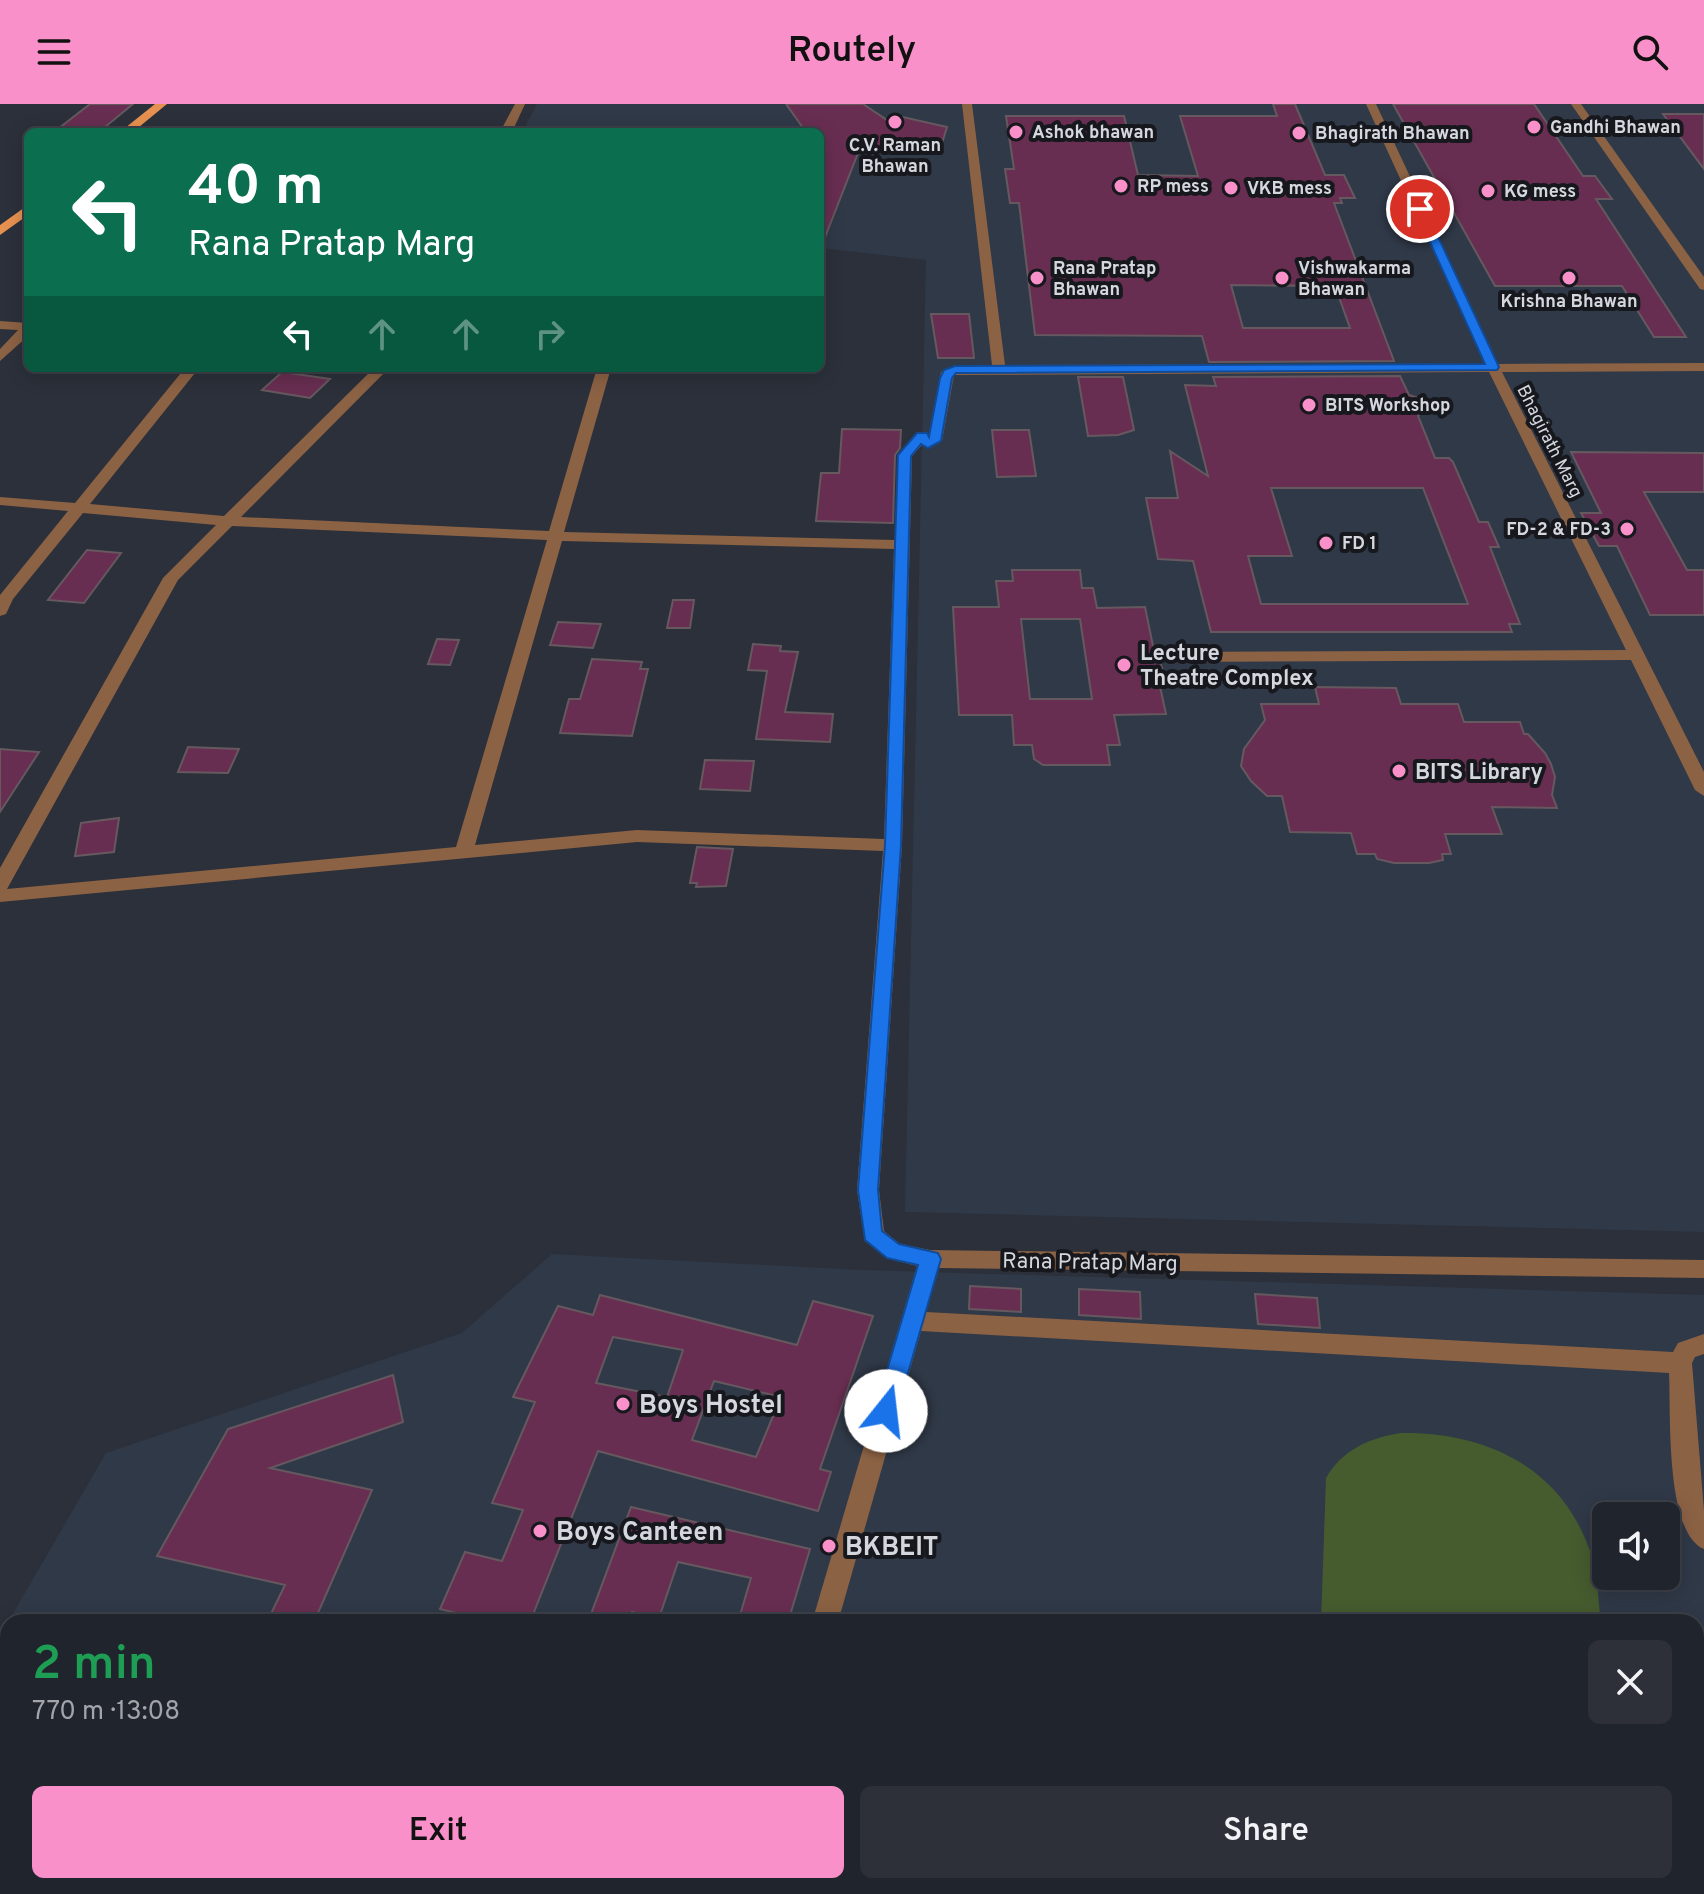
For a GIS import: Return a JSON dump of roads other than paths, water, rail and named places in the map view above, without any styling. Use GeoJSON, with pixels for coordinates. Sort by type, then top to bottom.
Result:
{"type":"FeatureCollection","features":[{"type":"Feature","properties":{"kind":"main road"},"geometry":{"type":"LineString","coordinates":[[131,128],[159,106]]}},
{"type":"Feature","properties":{"kind":"main road"},"geometry":{"type":"LineString","coordinates":[[0,231],[24,212]]}},
{"type":"Feature","properties":{"kind":"street"},"geometry":{"type":"LineString","coordinates":[[508,128],[520,104]]}},
{"type":"Feature","properties":{"kind":"street"},"geometry":{"type":"LineString","coordinates":[[967,104],[999,369],[1704,367]]}},
{"type":"Feature","properties":{"kind":"street","name":"Bhagirath Marg"},"geometry":{"type":"LineString","coordinates":[[1371,104],[1493,367],[1704,790]]}},
{"type":"Feature","properties":{"kind":"street"},"geometry":{"type":"LineString","coordinates":[[1576,104],[1704,286]]}},
{"type":"Feature","properties":{"kind":"street"},"geometry":{"type":"LineString","coordinates":[[0,325],[24,327]]}},
{"type":"Feature","properties":{"kind":"street"},"geometry":{"type":"LineString","coordinates":[[0,357],[24,331]]}},
{"type":"Feature","properties":{"kind":"street","name":"Rana Pratap Marg"},"geometry":{"type":"LineString","coordinates":[[999,369],[948,372],[936,439],[928,444],[922,436],[905,455],[893,845],[868,1190],[873,1235],[894,1252],[930,1259],[1704,1269]]}},
{"type":"Feature","properties":{"kind":"street"},"geometry":{"type":"LineString","coordinates":[[0,611],[6,598],[77,507],[189,372]]}},
{"type":"Feature","properties":{"kind":"street"},"geometry":{"type":"LineString","coordinates":[[0,885],[171,578],[378,372]]}},
{"type":"Feature","properties":{"kind":"street"},"geometry":{"type":"LineString","coordinates":[[464,852],[603,372]]}},
{"type":"Feature","properties":{"kind":"street"},"geometry":{"type":"LineString","coordinates":[[0,501],[227,521],[554,536],[902,545]]}},
{"type":"Feature","properties":{"kind":"street"},"geometry":{"type":"LineString","coordinates":[[1159,657],[1637,655]]}},
{"type":"Feature","properties":{"kind":"street"},"geometry":{"type":"LineString","coordinates":[[0,896],[637,836],[893,845]]}},
{"type":"Feature","properties":{"kind":"street"},"geometry":{"type":"LineString","coordinates":[[827,1614],[930,1259]]}},
{"type":"Feature","properties":{"kind":"street"},"geometry":{"type":"LineString","coordinates":[[912,1321],[1680,1363]]}},
{"type":"Feature","properties":{"kind":"street"},"geometry":{"type":"LineString","coordinates":[[1704,1344],[1686,1350],[1680,1363],[1689,1502],[1694,1522],[1704,1537]]}},
{"type":"Feature","properties":{"kind":"place","name":"C.V. Raman Bhawan"},"geometry":{"type":"Point","coordinates":[895,122]}},
{"type":"Feature","properties":{"kind":"place","name":"Gandhi Bhawan"},"geometry":{"type":"Point","coordinates":[1534,127]}},
{"type":"Feature","properties":{"kind":"place","name":"Ashok bhawan"},"geometry":{"type":"Point","coordinates":[1016,132]}},
{"type":"Feature","properties":{"kind":"place","name":"Bhagirath Bhawan"},"geometry":{"type":"Point","coordinates":[1299,133]}},
{"type":"Feature","properties":{"kind":"place","name":"RP mess"},"geometry":{"type":"Point","coordinates":[1121,186]}},
{"type":"Feature","properties":{"kind":"place","name":"VKB mess"},"geometry":{"type":"Point","coordinates":[1231,188]}},
{"type":"Feature","properties":{"kind":"place","name":"KG mess"},"geometry":{"type":"Point","coordinates":[1488,191]}},
{"type":"Feature","properties":{"kind":"place","name":"Rana Pratap Bhawan"},"geometry":{"type":"Point","coordinates":[1037,278]}},
{"type":"Feature","properties":{"kind":"place","name":"Vishwakarma Bhawan"},"geometry":{"type":"Point","coordinates":[1282,278]}},
{"type":"Feature","properties":{"kind":"place","name":"Krishna Bhawan"},"geometry":{"type":"Point","coordinates":[1569,278]}},
{"type":"Feature","properties":{"kind":"place","name":"BITS Workshop"},"geometry":{"type":"Point","coordinates":[1309,405]}},
{"type":"Feature","properties":{"kind":"place","name":"FD-2 & FD-3"},"geometry":{"type":"Point","coordinates":[1627,529]}},
{"type":"Feature","properties":{"kind":"place","name":"FD 1"},"geometry":{"type":"Point","coordinates":[1326,543]}},
{"type":"Feature","properties":{"kind":"place","name":"Lecture Theatre Complex"},"geometry":{"type":"Point","coordinates":[1124,665]}},
{"type":"Feature","properties":{"kind":"place","name":"BITS Library"},"geometry":{"type":"Point","coordinates":[1399,771]}},
{"type":"Feature","properties":{"kind":"place","name":"Boys Hostel"},"geometry":{"type":"Point","coordinates":[623,1404]}},
{"type":"Feature","properties":{"kind":"place","name":"Boys Canteen"},"geometry":{"type":"Point","coordinates":[540,1531]}},
{"type":"Feature","properties":{"kind":"place","name":"BKBEIT"},"geometry":{"type":"Point","coordinates":[829,1546]}}]}
